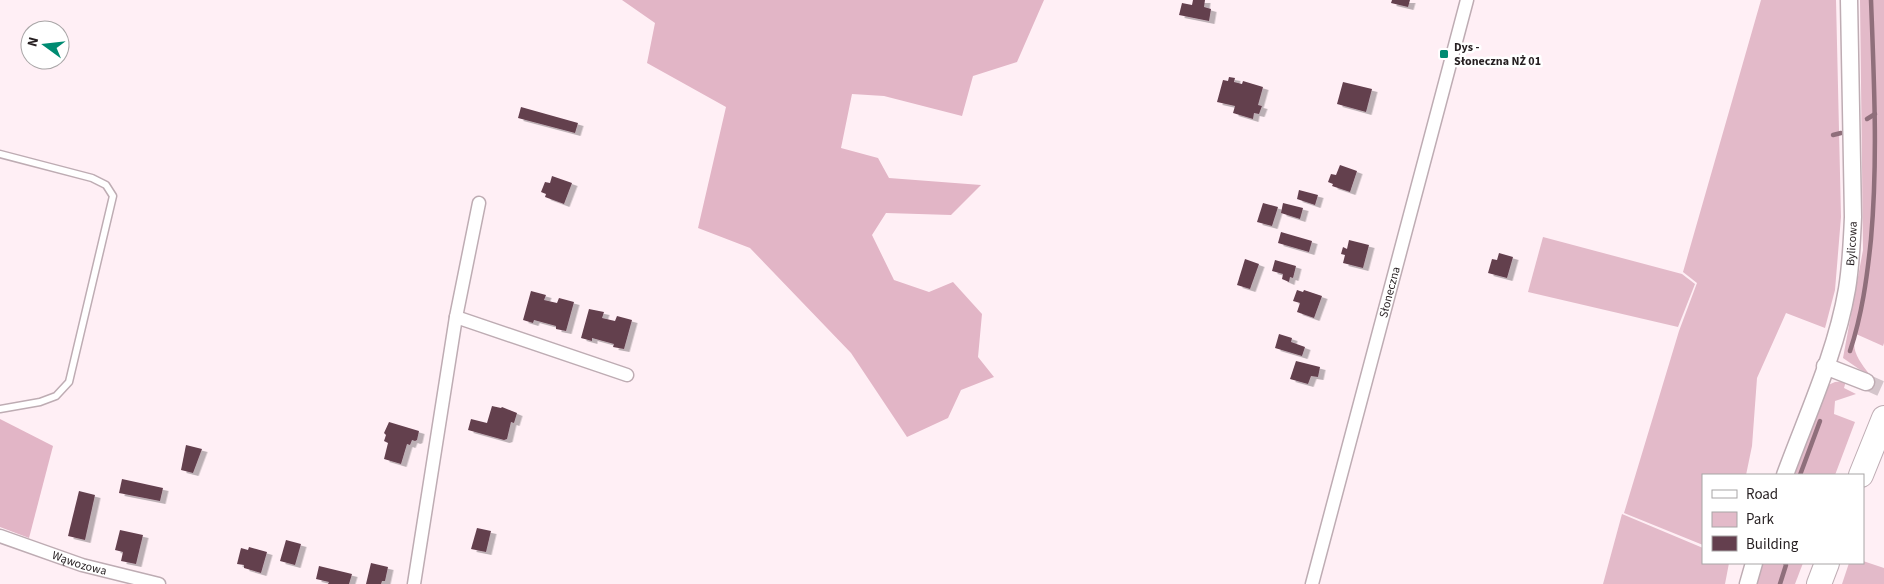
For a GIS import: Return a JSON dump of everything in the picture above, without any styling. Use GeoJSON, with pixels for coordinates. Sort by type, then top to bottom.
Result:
{"type":"FeatureCollection","features":[{"type":"Feature","properties":{"kind":"highway"},"geometry":{"type":"LineString","coordinates":[[1861,474],[1881,425],[1884,407]]}},
{"type":"Feature","properties":{"kind":"highway"},"geometry":{"type":"LineString","coordinates":[[1819,584],[1827,564]]}},
{"type":"Feature","properties":{"kind":"street","name":"Słoneczna"},"geometry":{"type":"LineString","coordinates":[[1312,584],[1468,0]]}},
{"type":"Feature","properties":{"kind":"street","name":"Bylicowa"},"geometry":{"type":"LineString","coordinates":[[1785,474],[1836,335],[1844,302],[1852,247],[1850,0]]}},
{"type":"Feature","properties":{"kind":"street"},"geometry":{"type":"LineString","coordinates":[[414,584],[456,317],[479,203]]}},
{"type":"Feature","properties":{"kind":"street"},"geometry":{"type":"LineString","coordinates":[[456,317],[627,375]]}},
{"type":"Feature","properties":{"kind":"street"},"geometry":{"type":"LineString","coordinates":[[1826,366],[1866,382]]}},
{"type":"Feature","properties":{"kind":"street","name":"Wąwozowa"},"geometry":{"type":"LineString","coordinates":[[0,536],[82,565],[140,582],[159,584]]}},
{"type":"Feature","properties":{"kind":"street"},"geometry":{"type":"LineString","coordinates":[[1748,584],[1754,564]]}},
{"type":"Feature","properties":{"kind":"lane"},"geometry":{"type":"LineString","coordinates":[[0,154],[92,178],[106,184],[113,196],[69,382],[56,396],[40,402],[0,409]]}},
{"type":"Feature","properties":{"kind":"green space"},"geometry":{"type":"Polygon","coordinates":[[[1761,0],[1836,0],[1841,217],[1835,290],[1825,328],[1786,313],[1757,378],[1752,446],[1746,474],[1702,474],[1702,545],[1624,513],[1679,331],[1697,283],[1683,272],[1761,0]]]}},
{"type":"Feature","properties":{"kind":"green space"},"geometry":{"type":"Polygon","coordinates":[[[1860,0],[1884,0],[1884,343],[1883,346],[1856,334],[1854,340],[1857,356],[1869,374],[1843,358],[1863,250],[1860,0]]]}},
{"type":"Feature","properties":{"kind":"green space"},"geometry":{"type":"Polygon","coordinates":[[[1543,237],[1682,274],[1695,284],[1678,327],[1528,292],[1543,237]]]}},
{"type":"Feature","properties":{"kind":"green space"},"geometry":{"type":"Polygon","coordinates":[[[1846,381],[1844,388],[1856,394],[1835,401],[1834,414],[1855,422],[1835,474],[1794,474],[1826,386],[1835,382],[1846,381]]]}},
{"type":"Feature","properties":{"kind":"green space"},"geometry":{"type":"Polygon","coordinates":[[[1622,514],[1702,548],[1702,564],[1729,564],[1725,584],[1603,584],[1622,514]]]}},
{"type":"Feature","properties":{"kind":"green space"},"geometry":{"type":"Polygon","coordinates":[[[1864,561],[1884,568],[1884,584],[1842,584],[1849,564],[1864,564],[1864,561]]]}},
{"type":"Feature","properties":{"kind":"green space"},"geometry":{"type":"Polygon","coordinates":[[[1763,564],[1803,564],[1795,584],[1757,584],[1763,564]]]}},
{"type":"Feature","properties":{"kind":"shaded area"},"geometry":{"type":"Polygon","coordinates":[[[622,0],[1044,0],[1017,62],[973,76],[962,116],[884,96],[852,94],[841,148],[878,158],[889,178],[981,185],[951,215],[886,213],[872,235],[894,280],[929,292],[953,282],[982,314],[978,357],[994,377],[961,390],[948,418],[907,437],[851,353],[750,248],[698,228],[726,107],[647,63],[655,23],[622,0]]]}},
{"type":"Feature","properties":{"kind":"shaded area"},"geometry":{"type":"Polygon","coordinates":[[[0,419],[53,446],[29,538],[0,527],[0,419]]]}},
{"type":"Feature","properties":{"kind":"building"},"geometry":{"type":"Polygon","coordinates":[[[1193,0],[1205,0],[1204,7],[1211,9],[1209,21],[1179,15],[1182,3],[1192,5],[1193,0]]]}},
{"type":"Feature","properties":{"kind":"building"},"geometry":{"type":"Polygon","coordinates":[[[1392,0],[1410,0],[1408,7],[1391,3],[1392,0]]]}},
{"type":"Feature","properties":{"kind":"building"},"geometry":{"type":"Polygon","coordinates":[[[1229,77],[1235,78],[1234,82],[1242,84],[1243,81],[1263,87],[1258,105],[1262,106],[1259,114],[1254,113],[1253,119],[1233,113],[1235,106],[1217,102],[1223,80],[1228,81],[1229,77]]]}},
{"type":"Feature","properties":{"kind":"building"},"geometry":{"type":"Polygon","coordinates":[[[1343,82],[1372,89],[1366,112],[1337,104],[1343,82]]]}},
{"type":"Feature","properties":{"kind":"building"},"geometry":{"type":"Polygon","coordinates":[[[521,107],[578,123],[575,133],[518,118],[521,107]]]}},
{"type":"Feature","properties":{"kind":"building"},"geometry":{"type":"Polygon","coordinates":[[[1340,165],[1357,171],[1350,192],[1332,186],[1333,184],[1328,182],[1331,174],[1336,175],[1340,165]]]}},
{"type":"Feature","properties":{"kind":"building"},"geometry":{"type":"Polygon","coordinates":[[[552,176],[572,183],[564,204],[545,197],[546,194],[541,192],[545,182],[550,183],[552,176]]]}},
{"type":"Feature","properties":{"kind":"building"},"geometry":{"type":"Polygon","coordinates":[[[1299,190],[1318,195],[1315,205],[1297,199],[1299,190]]]}},
{"type":"Feature","properties":{"kind":"building"},"geometry":{"type":"Polygon","coordinates":[[[1263,203],[1278,207],[1272,226],[1257,222],[1263,203]]]}},
{"type":"Feature","properties":{"kind":"building"},"geometry":{"type":"Polygon","coordinates":[[[1283,203],[1303,208],[1300,219],[1281,213],[1283,203]]]}},
{"type":"Feature","properties":{"kind":"building"},"geometry":{"type":"Polygon","coordinates":[[[1281,232],[1312,241],[1309,252],[1278,243],[1281,232]]]}},
{"type":"Feature","properties":{"kind":"building"},"geometry":{"type":"Polygon","coordinates":[[[1349,240],[1369,245],[1363,268],[1343,263],[1345,255],[1341,254],[1343,247],[1347,249],[1349,240]]]}},
{"type":"Feature","properties":{"kind":"building"},"geometry":{"type":"Polygon","coordinates":[[[1499,253],[1513,257],[1507,278],[1488,273],[1492,259],[1497,260],[1499,253]]]}},
{"type":"Feature","properties":{"kind":"building"},"geometry":{"type":"Polygon","coordinates":[[[1245,259],[1259,264],[1250,289],[1237,285],[1245,259]]]}},
{"type":"Feature","properties":{"kind":"building"},"geometry":{"type":"Polygon","coordinates":[[[1275,260],[1296,266],[1293,278],[1290,277],[1289,282],[1282,279],[1283,274],[1272,271],[1275,260]]]}},
{"type":"Feature","properties":{"kind":"building"},"geometry":{"type":"Polygon","coordinates":[[[1297,290],[1303,292],[1304,290],[1322,296],[1314,318],[1297,312],[1300,303],[1293,301],[1297,290]]]}},
{"type":"Feature","properties":{"kind":"building"},"geometry":{"type":"Polygon","coordinates":[[[531,291],[546,295],[544,300],[557,303],[559,298],[574,302],[566,331],[534,320],[533,323],[523,320],[531,291]]]}},
{"type":"Feature","properties":{"kind":"building"},"geometry":{"type":"Polygon","coordinates":[[[589,309],[604,312],[602,318],[615,321],[617,316],[632,320],[624,349],[613,347],[614,344],[592,338],[592,341],[581,338],[589,309]]]}},
{"type":"Feature","properties":{"kind":"building"},"geometry":{"type":"Polygon","coordinates":[[[1279,334],[1292,338],[1291,342],[1305,347],[1302,356],[1275,348],[1279,334]]]}},
{"type":"Feature","properties":{"kind":"building"},"geometry":{"type":"Polygon","coordinates":[[[1296,361],[1320,367],[1318,377],[1311,376],[1308,384],[1290,379],[1296,361]]]}},
{"type":"Feature","properties":{"kind":"building"},"geometry":{"type":"Polygon","coordinates":[[[492,406],[502,407],[517,413],[514,423],[511,422],[507,439],[504,440],[468,430],[471,419],[487,423],[492,406]]]}},
{"type":"Feature","properties":{"kind":"building"},"geometry":{"type":"Polygon","coordinates":[[[389,422],[419,431],[417,440],[412,440],[410,445],[407,444],[401,464],[384,459],[388,443],[384,441],[386,435],[384,433],[389,422]]]}},
{"type":"Feature","properties":{"kind":"building"},"geometry":{"type":"Polygon","coordinates":[[[186,445],[202,449],[193,473],[181,470],[186,445]]]}},
{"type":"Feature","properties":{"kind":"building"},"geometry":{"type":"Polygon","coordinates":[[[122,479],[163,488],[160,501],[119,493],[122,479]]]}},
{"type":"Feature","properties":{"kind":"building"},"geometry":{"type":"Polygon","coordinates":[[[79,491],[95,495],[85,540],[68,536],[79,491]]]}},
{"type":"Feature","properties":{"kind":"building"},"geometry":{"type":"Polygon","coordinates":[[[477,528],[491,531],[486,552],[471,549],[477,528]]]}},
{"type":"Feature","properties":{"kind":"building"},"geometry":{"type":"Polygon","coordinates":[[[120,530],[143,535],[136,564],[121,561],[123,552],[115,550],[120,530]]]}},
{"type":"Feature","properties":{"kind":"building"},"geometry":{"type":"Polygon","coordinates":[[[286,540],[301,544],[295,565],[280,561],[286,540]]]}},
{"type":"Feature","properties":{"kind":"building"},"geometry":{"type":"Polygon","coordinates":[[[249,547],[267,552],[261,573],[244,568],[244,565],[237,564],[241,548],[248,550],[249,547]]]}},
{"type":"Feature","properties":{"kind":"building"},"geometry":{"type":"Polygon","coordinates":[[[371,563],[388,567],[385,581],[382,581],[381,584],[366,584],[371,563]]]}},
{"type":"Feature","properties":{"kind":"building"},"geometry":{"type":"Polygon","coordinates":[[[319,566],[352,574],[349,584],[328,584],[329,582],[316,579],[319,566]]]}},
{"type":"Feature","properties":{"kind":"waterway"},"geometry":{"type":"LineString","coordinates":[[1850,351],[1858,324],[1863,296],[1873,209],[1875,120],[1871,0]]}},
{"type":"Feature","properties":{"kind":"waterway"},"geometry":{"type":"LineString","coordinates":[[1867,119],[1875,114]]}},
{"type":"Feature","properties":{"kind":"waterway"},"geometry":{"type":"LineString","coordinates":[[1833,135],[1841,133]]}},
{"type":"Feature","properties":{"kind":"waterway"},"geometry":{"type":"LineString","coordinates":[[1800,474],[1820,421]]}},
{"type":"Feature","properties":{"kind":"waterway"},"geometry":{"type":"LineString","coordinates":[[1780,584],[1786,564]]}},
{"type":"Feature","properties":{"kind":"tunnel"},"geometry":{"type":"LineString","coordinates":[[1866,382],[1884,390]]}},
{"type":"Feature","properties":{"kind":"place","name":"Dys - Słoneczna NŻ 01"},"geometry":{"type":"Point","coordinates":[1444,54]}}]}
